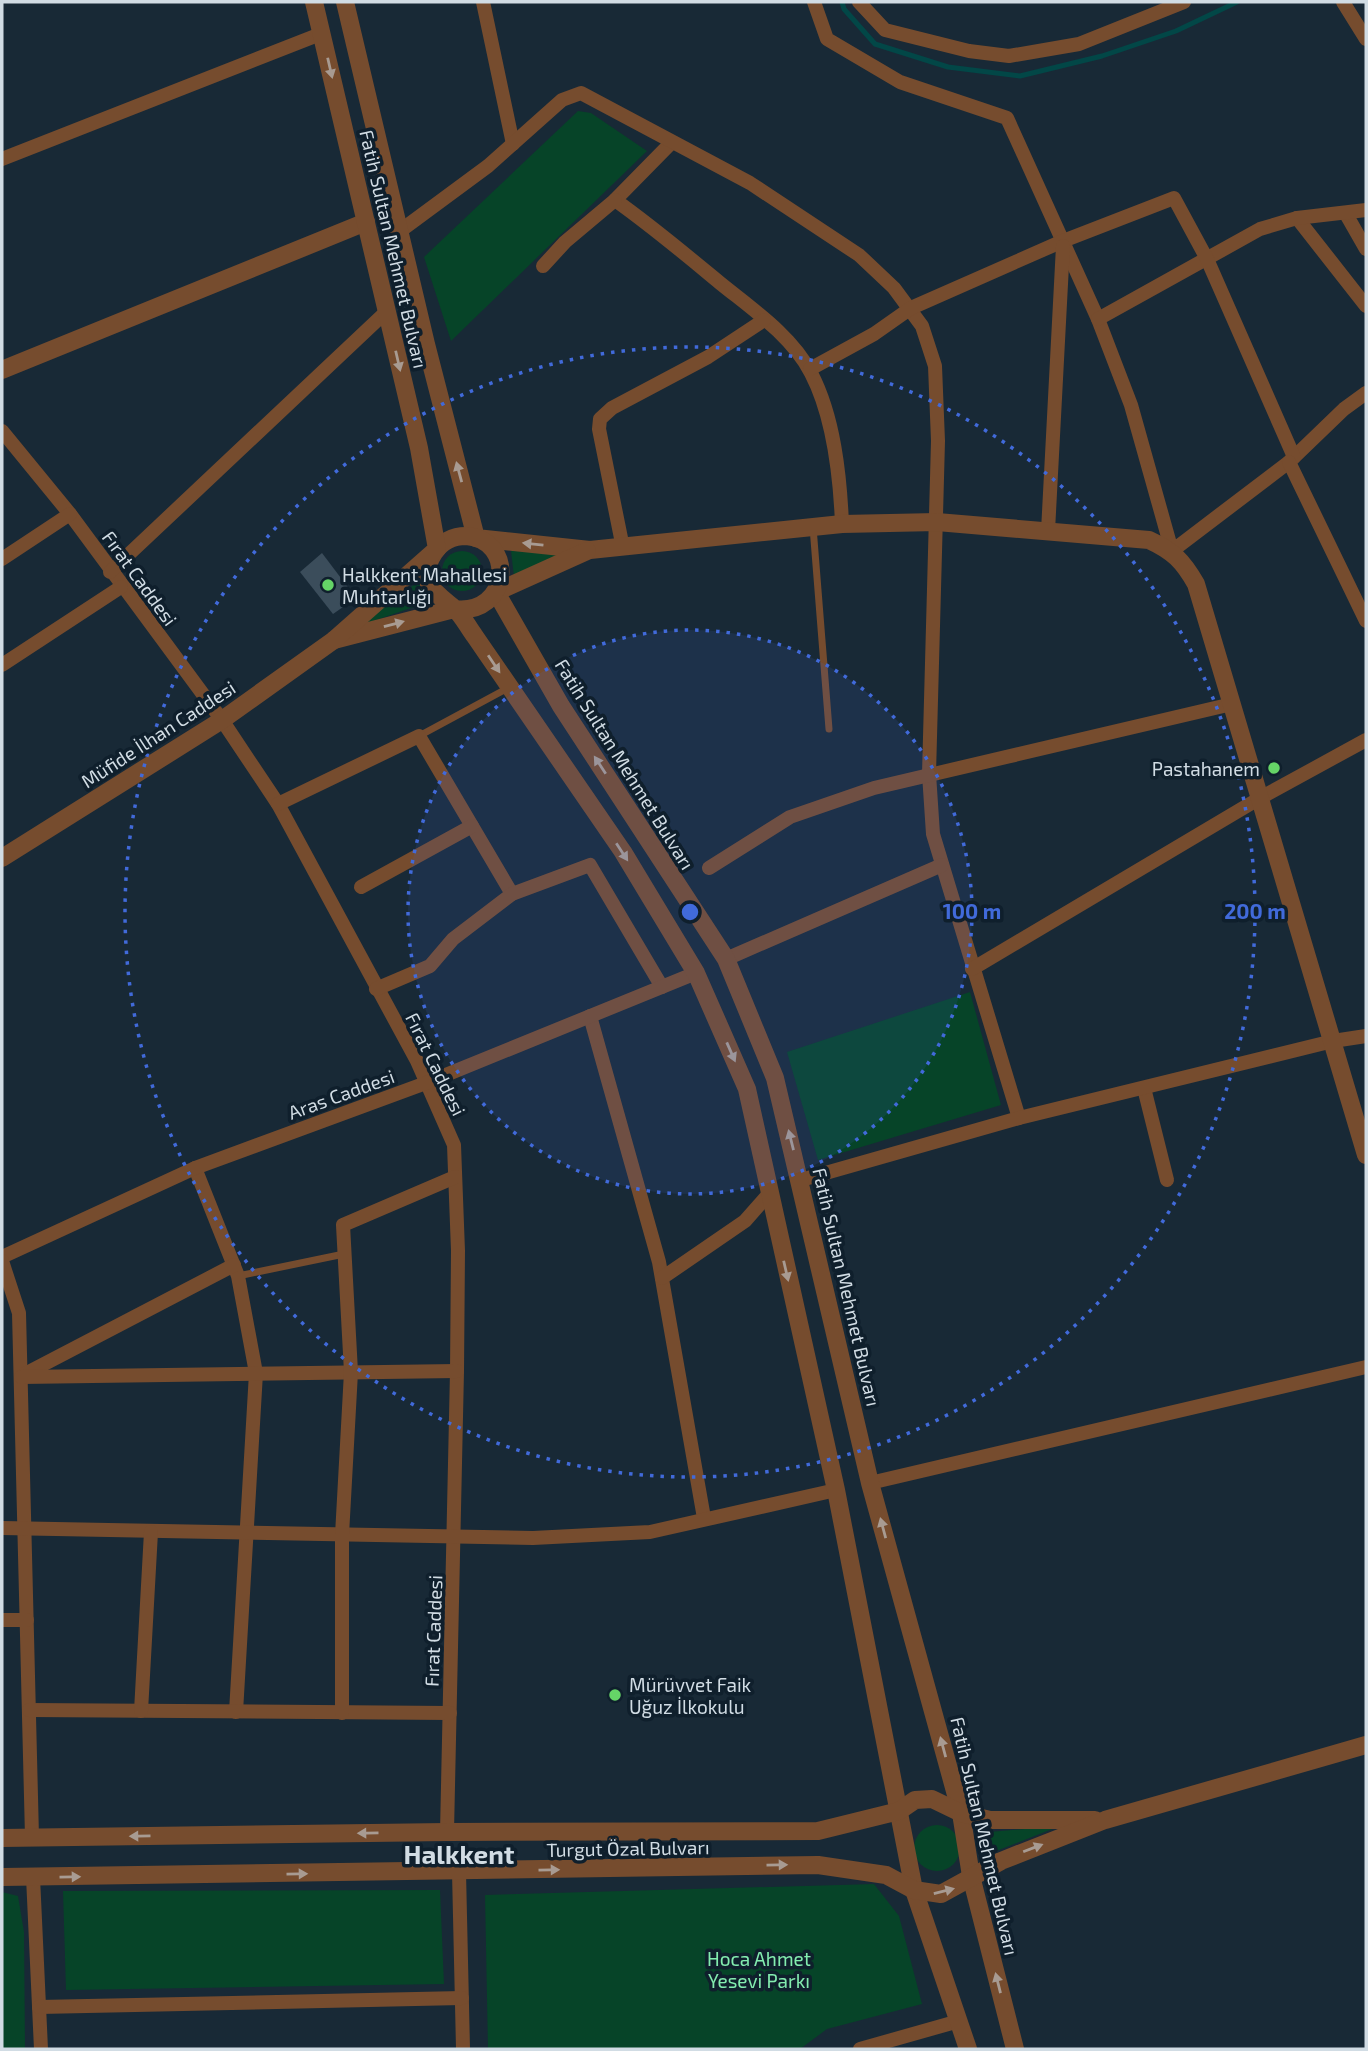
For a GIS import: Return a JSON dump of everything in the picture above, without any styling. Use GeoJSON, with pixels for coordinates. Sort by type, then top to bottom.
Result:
{"type":"FeatureCollection","features":[{"type":"Feature","properties":{"kind":"street","name":"Fatih Sultan Mehmet Bulvarı"},"geometry":{"type":"LineString","coordinates":[[314,2],[419,449],[437,549]]}},
{"type":"Feature","properties":{"kind":"street","name":"Fatih Sultan Mehmet Bulvarı"},"geometry":{"type":"LineString","coordinates":[[345,2],[476,538]]}},
{"type":"Feature","properties":{"kind":"street"},"geometry":{"type":"LineString","coordinates":[[814,2],[827,39],[900,82],[1007,118],[1098,319],[1131,405],[1172,551]]}},
{"type":"Feature","properties":{"kind":"street"},"geometry":{"type":"LineString","coordinates":[[859,2],[885,30],[969,51],[1009,56],[1079,44],[1184,2]]}},
{"type":"Feature","properties":{"kind":"street"},"geometry":{"type":"LineString","coordinates":[[1343,2],[1366,39]]}},
{"type":"Feature","properties":{"kind":"street"},"geometry":{"type":"LineString","coordinates":[[479,3],[513,144]]}},
{"type":"Feature","properties":{"kind":"street"},"geometry":{"type":"LineString","coordinates":[[2,159],[323,33]]}},
{"type":"Feature","properties":{"kind":"street"},"geometry":{"type":"LineString","coordinates":[[400,231],[513,144],[562,100],[581,93],[606,103],[671,143],[750,183],[859,255],[911,308],[922,326],[935,366],[937,522],[929,774],[933,834],[1019,1118]]}},
{"type":"Feature","properties":{"kind":"street"},"geometry":{"type":"LineString","coordinates":[[543,266],[565,242],[615,200],[671,143]]}},
{"type":"Feature","properties":{"kind":"street"},"geometry":{"type":"LineString","coordinates":[[810,369],[874,334],[911,308],[1063,242],[1174,198],[1207,259],[1292,460],[1366,621]]}},
{"type":"Feature","properties":{"kind":"street"},"geometry":{"type":"LineString","coordinates":[[615,200],[677,244],[787,340],[810,369],[827,419],[840,487],[842,524]]}},
{"type":"Feature","properties":{"kind":"street"},"geometry":{"type":"LineString","coordinates":[[1098,319],[1260,229],[1297,218],[1366,210]]}},
{"type":"Feature","properties":{"kind":"street"},"geometry":{"type":"LineString","coordinates":[[1346,214],[1366,248]]}},
{"type":"Feature","properties":{"kind":"street"},"geometry":{"type":"LineString","coordinates":[[1297,218],[1366,306]]}},
{"type":"Feature","properties":{"kind":"street"},"geometry":{"type":"LineString","coordinates":[[2,370],[366,222]]}},
{"type":"Feature","properties":{"kind":"street"},"geometry":{"type":"LineString","coordinates":[[1048,531],[1063,242]]}},
{"type":"Feature","properties":{"kind":"street"},"geometry":{"type":"LineString","coordinates":[[110,572],[387,311]]}},
{"type":"Feature","properties":{"kind":"street"},"geometry":{"type":"LineString","coordinates":[[623,548],[598,429],[600,419],[612,408],[708,357],[764,320]]}},
{"type":"Feature","properties":{"kind":"street"},"geometry":{"type":"LineString","coordinates":[[1172,551],[1292,460],[1366,393]]}},
{"type":"Feature","properties":{"kind":"street","name":"Fırat Caddesi"},"geometry":{"type":"LineString","coordinates":[[2,431],[70,514],[121,587],[222,720],[278,804],[426,1083],[454,1145],[457,1371],[447,1832]]}},
{"type":"Feature","properties":{"kind":"street"},"geometry":{"type":"LineString","coordinates":[[2,559],[70,514]]}},
{"type":"Feature","properties":{"kind":"street"},"geometry":{"type":"LineString","coordinates":[[968,2049],[914,1890],[836,1490],[768,1195],[747,1089],[696,973],[623,852],[510,687],[454,609],[435,595],[429,584],[430,559],[437,549],[455,537],[590,550],[842,524],[937,522],[1149,540],[1172,551],[1184,562],[1196,584],[1366,1154]]}},
{"type":"Feature","properties":{"kind":"street"},"geometry":{"type":"LineString","coordinates":[[476,538],[486,543],[499,560],[501,571],[496,592]]}},
{"type":"Feature","properties":{"kind":"street","name":"Müfide İlhan Caddesi"},"geometry":{"type":"LineString","coordinates":[[2,858],[222,720],[334,640],[437,549]]}},
{"type":"Feature","properties":{"kind":"street"},"geometry":{"type":"LineString","coordinates":[[334,640],[454,609],[482,605],[496,592],[590,550]]}},
{"type":"Feature","properties":{"kind":"street"},"geometry":{"type":"LineString","coordinates":[[2,665],[121,587]]}},
{"type":"Feature","properties":{"kind":"street","name":"Fatih Sultan Mehmet Bulvarı"},"geometry":{"type":"LineString","coordinates":[[496,592],[561,706],[726,959],[775,1078],[870,1483],[961,1813],[971,1876],[1015,2049]]}},
{"type":"Feature","properties":{"kind":"street"},"geometry":{"type":"LineString","coordinates":[[709,868],[790,817],[874,788],[1232,704]]}},
{"type":"Feature","properties":{"kind":"street"},"geometry":{"type":"LineString","coordinates":[[278,804],[419,736],[512,894]]}},
{"type":"Feature","properties":{"kind":"street"},"geometry":{"type":"LineString","coordinates":[[972,969],[1260,798],[1366,740]]}},
{"type":"Feature","properties":{"kind":"street"},"geometry":{"type":"LineString","coordinates":[[361,887],[472,826]]}},
{"type":"Feature","properties":{"kind":"street"},"geometry":{"type":"LineString","coordinates":[[376,989],[430,966],[453,939],[512,894],[590,865],[662,987]]}},
{"type":"Feature","properties":{"kind":"street"},"geometry":{"type":"LineString","coordinates":[[726,959],[942,865]]}},
{"type":"Feature","properties":{"kind":"street","name":"Aras Caddesi"},"geometry":{"type":"LineString","coordinates":[[2,1259],[195,1168],[426,1083],[696,973]]}},
{"type":"Feature","properties":{"kind":"street"},"geometry":{"type":"LineString","coordinates":[[590,1016],[662,1278],[704,1518]]}},
{"type":"Feature","properties":{"kind":"street"},"geometry":{"type":"LineString","coordinates":[[801,1180],[1019,1118],[1333,1041],[1366,1036]]}},
{"type":"Feature","properties":{"kind":"street"},"geometry":{"type":"LineString","coordinates":[[1144,1087],[1167,1180]]}},
{"type":"Feature","properties":{"kind":"street"},"geometry":{"type":"LineString","coordinates":[[195,1168],[236,1270],[256,1373],[244,1534],[236,1712]]}},
{"type":"Feature","properties":{"kind":"street"},"geometry":{"type":"LineString","coordinates":[[342,1713],[342,1535],[351,1372],[343,1226],[455,1177]]}},
{"type":"Feature","properties":{"kind":"street"},"geometry":{"type":"LineString","coordinates":[[662,1278],[746,1221],[768,1195]]}},
{"type":"Feature","properties":{"kind":"street"},"geometry":{"type":"LineString","coordinates":[[2,1259],[6,1287],[19,1313],[32,1837]]}},
{"type":"Feature","properties":{"kind":"street"},"geometry":{"type":"LineString","coordinates":[[20,1377],[236,1270]]}},
{"type":"Feature","properties":{"kind":"street"},"geometry":{"type":"LineString","coordinates":[[870,1483],[1366,1367]]}},
{"type":"Feature","properties":{"kind":"street"},"geometry":{"type":"LineString","coordinates":[[20,1377],[457,1371]]}},
{"type":"Feature","properties":{"kind":"street"},"geometry":{"type":"LineString","coordinates":[[2,1528],[533,1538],[650,1532],[836,1490]]}},
{"type":"Feature","properties":{"kind":"street"},"geometry":{"type":"LineString","coordinates":[[141,1711],[151,1532]]}},
{"type":"Feature","properties":{"kind":"street"},"geometry":{"type":"LineString","coordinates":[[2,1620],[27,1620]]}},
{"type":"Feature","properties":{"kind":"street"},"geometry":{"type":"LineString","coordinates":[[29,1710],[450,1713]]}},
{"type":"Feature","properties":{"kind":"street"},"geometry":{"type":"LineString","coordinates":[[914,1890],[941,1894],[1000,1861],[1105,1820],[1366,1745]]}},
{"type":"Feature","properties":{"kind":"street","name":"Turgut Özal Bulvarı"},"geometry":{"type":"LineString","coordinates":[[2,1838],[447,1832],[818,1831],[899,1811],[915,1800],[932,1799],[961,1813],[990,1820],[1105,1820]]}},
{"type":"Feature","properties":{"kind":"street","name":"Turgut Özal Bulvarı"},"geometry":{"type":"LineString","coordinates":[[2,1877],[818,1865],[886,1875],[914,1890]]}},
{"type":"Feature","properties":{"kind":"street"},"geometry":{"type":"LineString","coordinates":[[459,1872],[463,2049]]}},
{"type":"Feature","properties":{"kind":"street"},"geometry":{"type":"LineString","coordinates":[[33,1877],[41,2049]]}},
{"type":"Feature","properties":{"kind":"street"},"geometry":{"type":"LineString","coordinates":[[39,2007],[462,1998]]}},
{"type":"Feature","properties":{"kind":"street"},"geometry":{"type":"LineString","coordinates":[[860,2049],[960,2021]]}},
{"type":"Feature","properties":{"kind":"lane"},"geometry":{"type":"LineString","coordinates":[[813,527],[828,729]]}},
{"type":"Feature","properties":{"kind":"lane"},"geometry":{"type":"LineString","coordinates":[[419,736],[510,687]]}},
{"type":"Feature","properties":{"kind":"lane"},"geometry":{"type":"LineString","coordinates":[[236,1270],[344,1254]]}},
{"type":"Feature","properties":{"kind":"green space"},"geometry":{"type":"Polygon","coordinates":[[[578,111],[591,113],[647,151],[451,341],[424,257],[578,111]]]}},
{"type":"Feature","properties":{"kind":"green space"},"geometry":{"type":"Polygon","coordinates":[[[462,551],[476,557],[482,571],[476,585],[462,591],[448,585],[442,571],[448,557],[462,551]]]}},
{"type":"Feature","properties":{"kind":"green space"},"geometry":{"type":"Polygon","coordinates":[[[511,551],[571,552],[514,577],[511,551]]]}},
{"type":"Feature","properties":{"kind":"green space"},"geometry":{"type":"Polygon","coordinates":[[[419,581],[431,601],[359,626],[419,581]]]}},
{"type":"Feature","properties":{"kind":"green space"},"geometry":{"type":"Polygon","coordinates":[[[970,992],[1001,1105],[818,1160],[787,1052],[970,992]]]}},
{"type":"Feature","properties":{"kind":"green space"},"geometry":{"type":"Polygon","coordinates":[[[937,1825],[953,1832],[960,1848],[953,1864],[937,1871],[921,1864],[914,1848],[921,1832],[937,1825]]]}},
{"type":"Feature","properties":{"kind":"green space"},"geometry":{"type":"Polygon","coordinates":[[[1060,1826],[991,1853],[989,1832],[1060,1826]]]}},
{"type":"Feature","properties":{"kind":"green space","name":"Hoca Ahmet Yesevi Parkı"},"geometry":{"type":"Polygon","coordinates":[[[874,1884],[899,1916],[922,2004],[827,2029],[800,2049],[488,2049],[485,1895],[874,1884]]]}},
{"type":"Feature","properties":{"kind":"green space"},"geometry":{"type":"Polygon","coordinates":[[[440,1890],[444,1984],[66,1990],[63,1891],[440,1890]]]}},
{"type":"Feature","properties":{"kind":"green space"},"geometry":{"type":"Polygon","coordinates":[[[2,1892],[18,1896],[24,1932],[25,2049],[2,2049],[2,1892]]]}},
{"type":"Feature","properties":{"kind":"building","name":"Halkkent Mahallesi Muhtarlığı"},"geometry":{"type":"Polygon","coordinates":[[[322,553],[356,598],[333,614],[300,572],[322,553]]]}},
{"type":"Feature","properties":{"kind":"waterway"},"geometry":{"type":"LineString","coordinates":[[842,2],[844,9],[875,44],[948,67],[1020,76],[1102,56],[1176,31],[1237,2]]}},
{"type":"Feature","properties":{"kind":"place","name":"Halkkent Mahallesi Muhtarlığı"},"geometry":{"type":"Point","coordinates":[328,585]}},
{"type":"Feature","properties":{"kind":"place","name":"Pastahanem"},"geometry":{"type":"Point","coordinates":[1274,768]}},
{"type":"Feature","properties":{"kind":"place","name":"Mürüvvet Faik Uğuz İlkokulu"},"geometry":{"type":"Point","coordinates":[615,1695]}},
{"type":"Feature","properties":{"kind":"district","name":"Halkkent"},"geometry":{"type":"Point","coordinates":[459,1853]}}]}
